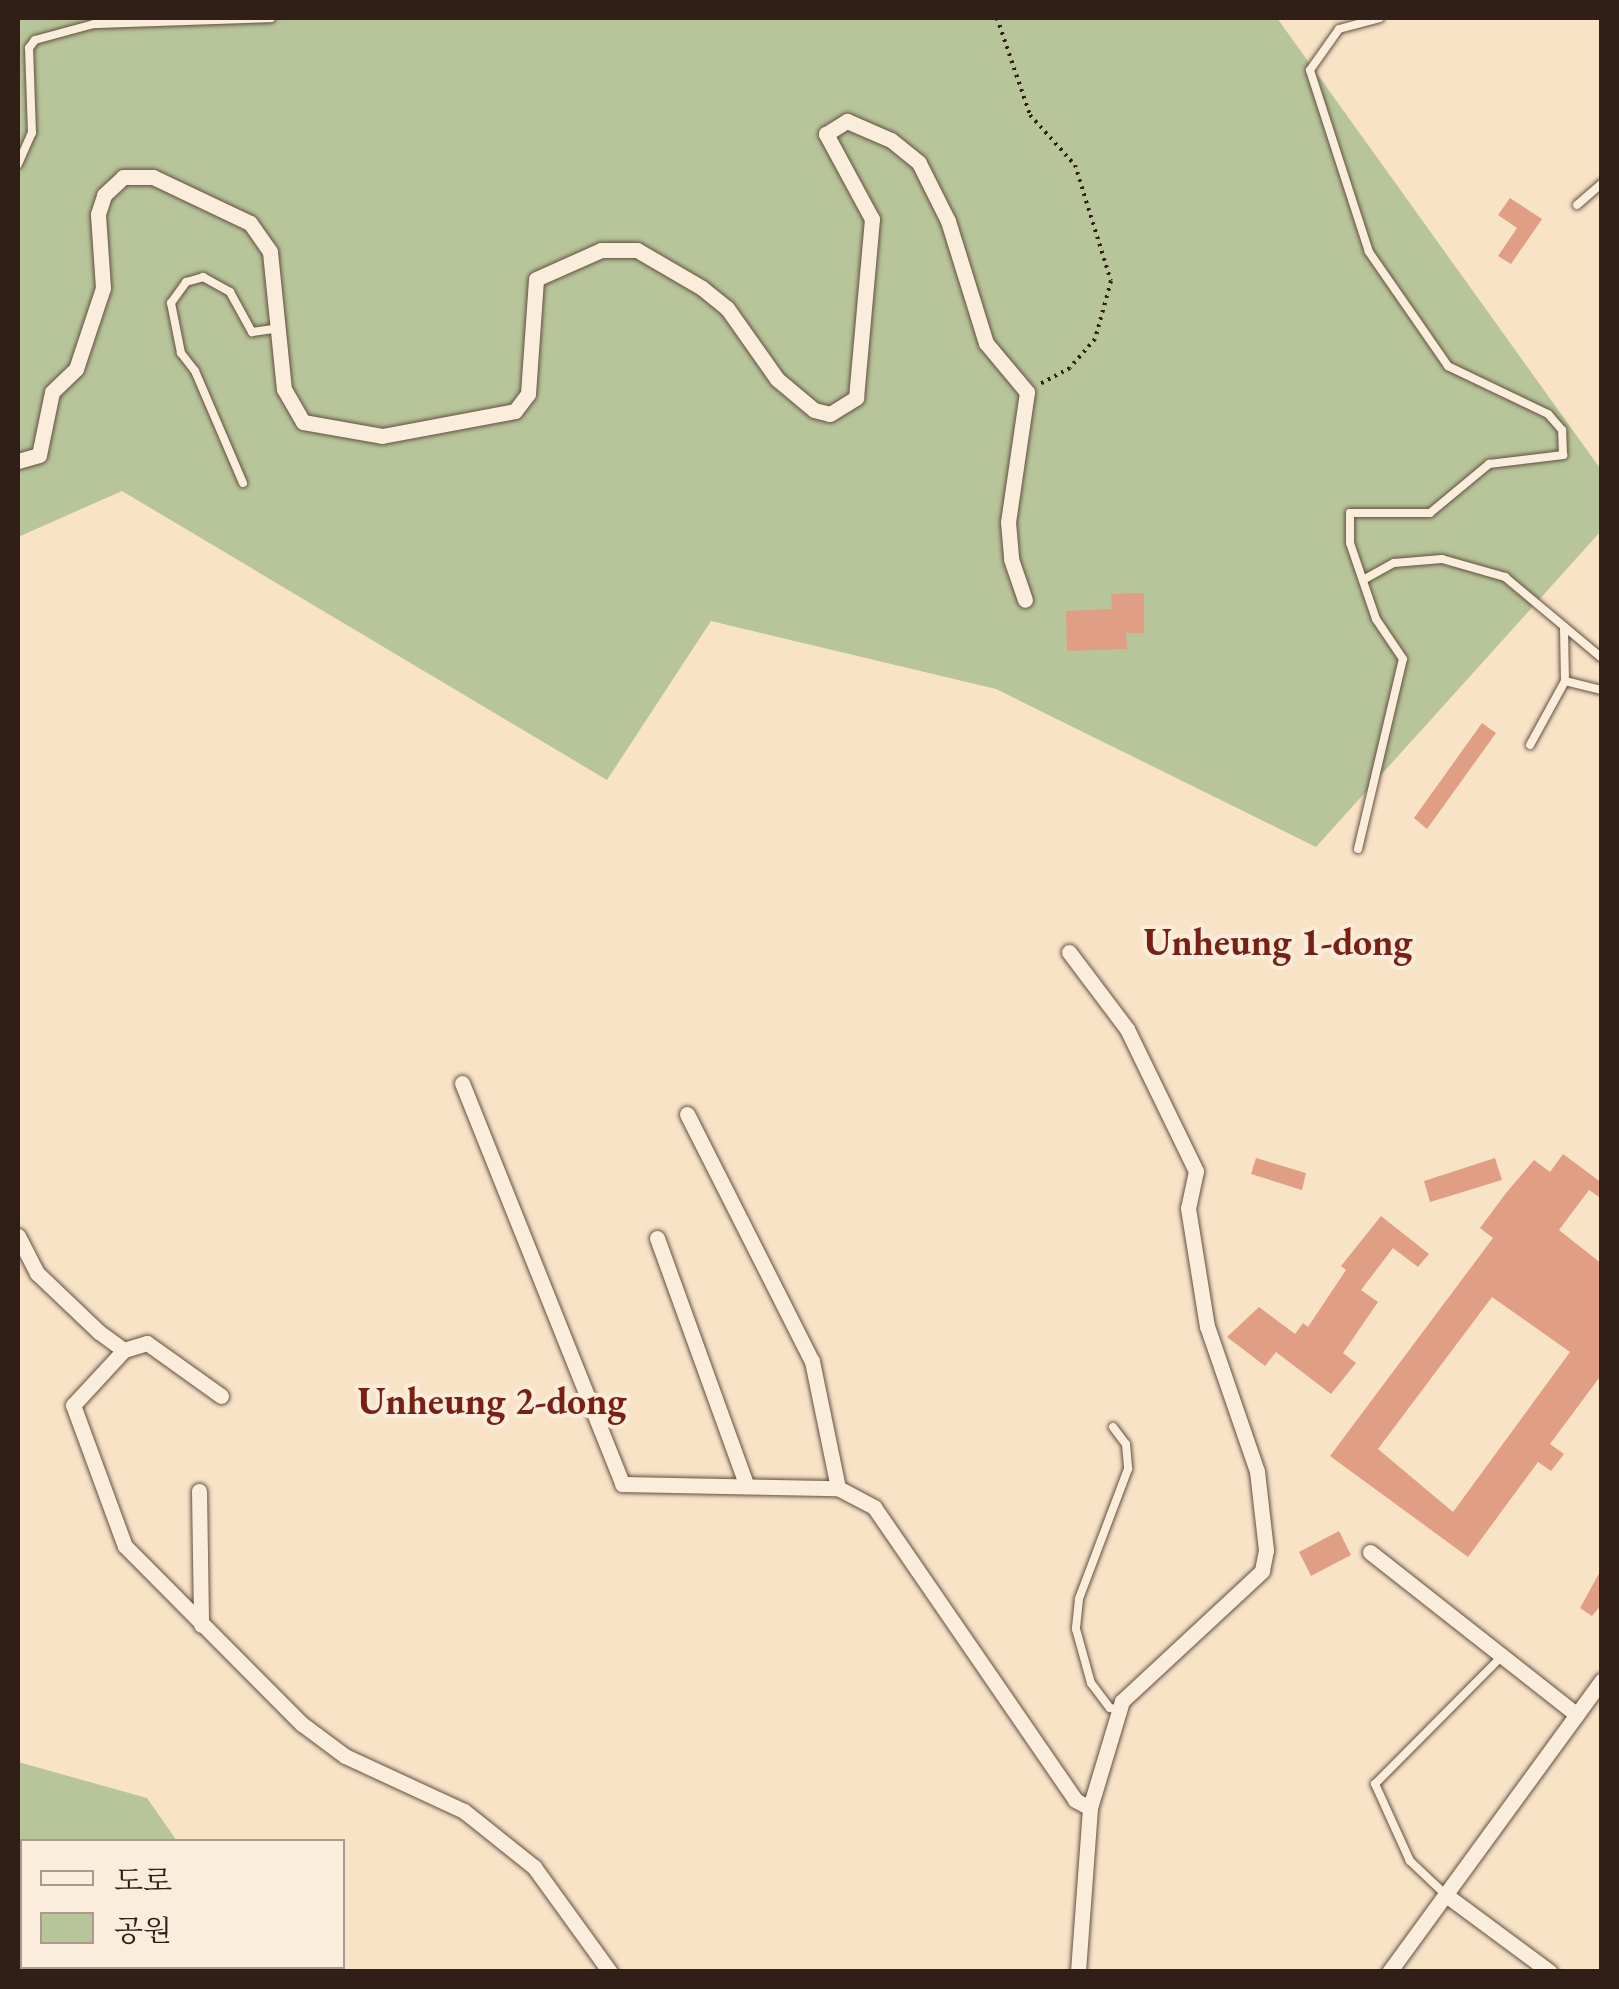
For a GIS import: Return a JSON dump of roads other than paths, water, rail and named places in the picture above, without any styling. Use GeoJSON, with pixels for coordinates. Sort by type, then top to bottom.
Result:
{"type":"FeatureCollection","features":[{"type":"Feature","properties":{"kind":"street"},"geometry":{"type":"LineString","coordinates":[[18,462],[40,455],[52,392],[76,368],[103,288],[98,214],[104,195],[123,177],[154,177],[250,223],[270,252],[281,328],[284,389],[303,422],[382,436],[515,410],[528,394],[536,280],[601,250],[637,250],[727,308],[777,379],[814,410],[830,414],[856,398],[872,219],[826,134],[846,122],[891,140],[918,163],[943,207],[986,343],[1027,392],[1008,522],[1011,559],[1025,600]]}},
{"type":"Feature","properties":{"kind":"street"},"geometry":{"type":"LineString","coordinates":[[1069,952],[1127,1029],[1196,1170],[1188,1216],[1207,1326],[1252,1454],[1264,1510],[1262,1571],[1127,1691],[1090,1808],[1078,1972]]}},
{"type":"Feature","properties":{"kind":"street"},"geometry":{"type":"LineString","coordinates":[[462,1084],[622,1484],[838,1488],[874,1507],[1064,1784],[1090,1808]]}},
{"type":"Feature","properties":{"kind":"street"},"geometry":{"type":"LineString","coordinates":[[686,1114],[812,1361],[838,1488]]}},
{"type":"Feature","properties":{"kind":"street"},"geometry":{"type":"LineString","coordinates":[[18,1236],[37,1273],[124,1350]]}},
{"type":"Feature","properties":{"kind":"street"},"geometry":{"type":"LineString","coordinates":[[657,1238],[747,1486]]}},
{"type":"Feature","properties":{"kind":"street"},"geometry":{"type":"LineString","coordinates":[[220,1396],[147,1343],[124,1350],[73,1405],[126,1546],[201,1625],[344,1756],[464,1810],[534,1867],[610,1972]]}},
{"type":"Feature","properties":{"kind":"street"},"geometry":{"type":"LineString","coordinates":[[200,1491],[201,1625]]}},
{"type":"Feature","properties":{"kind":"street"},"geometry":{"type":"LineString","coordinates":[[1370,1552],[1577,1715]]}},
{"type":"Feature","properties":{"kind":"street"},"geometry":{"type":"LineString","coordinates":[[1389,1972],[1602,1680]]}},
{"type":"Feature","properties":{"kind":"street"},"geometry":{"type":"LineString","coordinates":[[1446,1894],[1550,1972]]}},
{"type":"Feature","properties":{"kind":"lane"},"geometry":{"type":"LineString","coordinates":[[18,164],[32,133],[29,48],[35,40],[94,24],[271,18]]}},
{"type":"Feature","properties":{"kind":"lane"},"geometry":{"type":"LineString","coordinates":[[1358,849],[1403,659],[1376,619],[1350,544],[1350,512],[1430,513],[1489,464],[1562,456],[1562,430],[1548,414],[1448,366],[1368,252],[1310,70],[1339,29],[1380,18]]}},
{"type":"Feature","properties":{"kind":"lane"},"geometry":{"type":"LineString","coordinates":[[1577,205],[1602,183]]}},
{"type":"Feature","properties":{"kind":"lane"},"geometry":{"type":"LineString","coordinates":[[243,482],[195,371],[181,353],[172,303],[186,282],[204,277],[230,292],[252,332],[281,328]]}},
{"type":"Feature","properties":{"kind":"lane"},"geometry":{"type":"LineString","coordinates":[[1363,580],[1394,563],[1442,559],[1505,577],[1602,658]]}},
{"type":"Feature","properties":{"kind":"lane"},"geometry":{"type":"LineString","coordinates":[[1530,745],[1565,682],[1564,626]]}},
{"type":"Feature","properties":{"kind":"lane"},"geometry":{"type":"LineString","coordinates":[[1565,682],[1602,690]]}},
{"type":"Feature","properties":{"kind":"lane"},"geometry":{"type":"LineString","coordinates":[[1113,1427],[1126,1444],[1128,1469],[1080,1599],[1076,1629],[1091,1683],[1110,1708],[1120,1710]]}},
{"type":"Feature","properties":{"kind":"lane"},"geometry":{"type":"LineString","coordinates":[[1446,1894],[1410,1862],[1375,1784],[1502,1656]]}},
{"type":"Feature","properties":{"kind":"district","name":"Unheung 1-dong"},"geometry":{"type":"Point","coordinates":[1278,942]}},
{"type":"Feature","properties":{"kind":"district","name":"Unheung 2-dong"},"geometry":{"type":"Point","coordinates":[492,1401]}}]}
